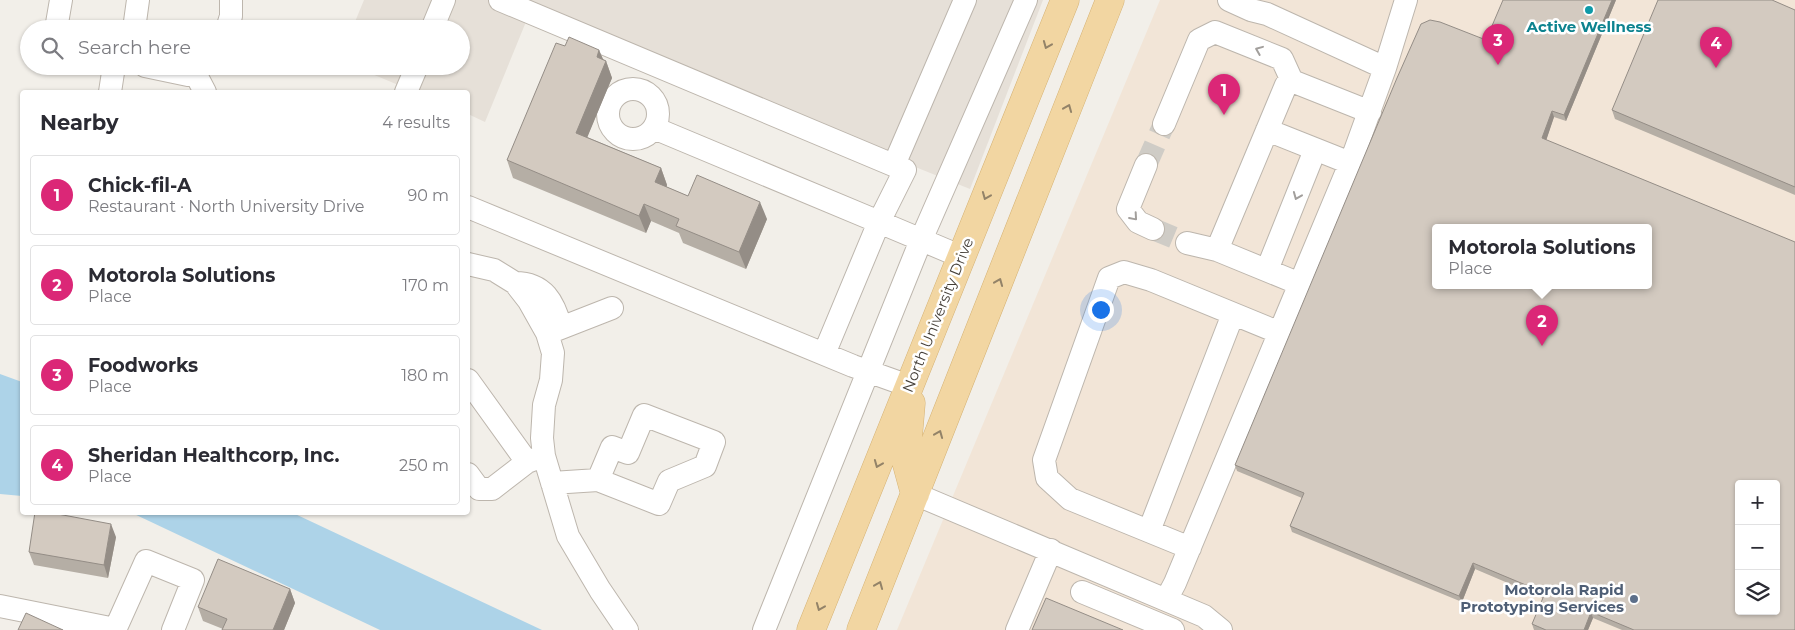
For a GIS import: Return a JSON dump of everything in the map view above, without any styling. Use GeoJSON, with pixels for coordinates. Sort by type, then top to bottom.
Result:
{"type":"FeatureCollection","features":[{"type":"Feature","properties":{"kind":"main road","name":"North University Drive"},"geometry":{"type":"LineString","coordinates":[[811,630],[1065,0]]}},
{"type":"Feature","properties":{"kind":"main road"},"geometry":{"type":"LineString","coordinates":[[861,630],[1110,0]]}},
{"type":"Feature","properties":{"kind":"main road"},"geometry":{"type":"LineString","coordinates":[[909,386],[911,412],[906,460],[915,494]]}},
{"type":"Feature","properties":{"kind":"street"},"geometry":{"type":"LineString","coordinates":[[58,20],[61,0]]}},
{"type":"Feature","properties":{"kind":"street"},"geometry":{"type":"LineString","coordinates":[[135,20],[138,0]]}},
{"type":"Feature","properties":{"kind":"street"},"geometry":{"type":"LineString","coordinates":[[230,20],[231,0]]}},
{"type":"Feature","properties":{"kind":"street"},"geometry":{"type":"LineString","coordinates":[[436,20],[444,0]]}},
{"type":"Feature","properties":{"kind":"street"},"geometry":{"type":"LineString","coordinates":[[500,0],[612,36],[905,170],[879,222],[824,354]]}},
{"type":"Feature","properties":{"kind":"street"},"geometry":{"type":"LineString","coordinates":[[894,165],[965,0]]}},
{"type":"Feature","properties":{"kind":"street"},"geometry":{"type":"LineString","coordinates":[[764,630],[922,240],[1026,0]]}},
{"type":"Feature","properties":{"kind":"street"},"geometry":{"type":"LineString","coordinates":[[1229,0],[1251,10],[1270,7],[1385,68]]}},
{"type":"Feature","properties":{"kind":"street"},"geometry":{"type":"LineString","coordinates":[[1166,600],[1190,548],[1350,164],[1370,112],[1406,0]]}},
{"type":"Feature","properties":{"kind":"street"},"geometry":{"type":"LineString","coordinates":[[1164,124],[1199,40],[1215,32],[1282,59],[1292,81],[1370,112]]}},
{"type":"Feature","properties":{"kind":"street"},"geometry":{"type":"LineString","coordinates":[[110,90],[113,75]]}},
{"type":"Feature","properties":{"kind":"street"},"geometry":{"type":"LineString","coordinates":[[407,90],[413,75]]}},
{"type":"Feature","properties":{"kind":"street"},"geometry":{"type":"LineString","coordinates":[[188,76],[203,90]]}},
{"type":"Feature","properties":{"kind":"street"},"geometry":{"type":"LineString","coordinates":[[1217,250],[1286,85],[1292,81]]}},
{"type":"Feature","properties":{"kind":"street"},"geometry":{"type":"LineString","coordinates":[[654,128],[962,257]]}},
{"type":"Feature","properties":{"kind":"street"},"geometry":{"type":"LineString","coordinates":[[1267,130],[1350,164]]}},
{"type":"Feature","properties":{"kind":"street"},"geometry":{"type":"LineString","coordinates":[[1266,270],[1315,150]]}},
{"type":"Feature","properties":{"kind":"street"},"geometry":{"type":"LineString","coordinates":[[1146,165],[1128,209],[1138,222],[1153,229]]}},
{"type":"Feature","properties":{"kind":"street"},"geometry":{"type":"LineString","coordinates":[[470,208],[824,354],[909,386]]}},
{"type":"Feature","properties":{"kind":"street"},"geometry":{"type":"LineString","coordinates":[[1186,242],[1217,250],[1300,284]]}},
{"type":"Feature","properties":{"kind":"street"},"geometry":{"type":"LineString","coordinates":[[470,264],[494,270],[515,283],[554,331],[551,380],[544,405],[542,438],[535,459],[492,489],[479,489],[470,477]]}},
{"type":"Feature","properties":{"kind":"street"},"geometry":{"type":"LineString","coordinates":[[1190,548],[1070,499],[1047,478],[1044,460],[1109,278],[1124,272],[1151,280],[1280,333]]}},
{"type":"Feature","properties":{"kind":"street"},"geometry":{"type":"LineString","coordinates":[[554,331],[612,308]]}},
{"type":"Feature","properties":{"kind":"street"},"geometry":{"type":"LineString","coordinates":[[1149,531],[1233,314]]}},
{"type":"Feature","properties":{"kind":"street"},"geometry":{"type":"LineString","coordinates":[[470,382],[535,459],[552,483],[568,536],[600,590],[627,630]]}},
{"type":"Feature","properties":{"kind":"street"},"geometry":{"type":"LineString","coordinates":[[552,483],[598,480],[659,504],[668,481],[705,466],[714,442],[644,415],[628,453],[612,447],[598,480]]}},
{"type":"Feature","properties":{"kind":"street"},"geometry":{"type":"LineString","coordinates":[[915,494],[1166,600],[1200,623],[1221,630]]}},
{"type":"Feature","properties":{"kind":"street"},"geometry":{"type":"LineString","coordinates":[[1017,630],[1051,550]]}},
{"type":"Feature","properties":{"kind":"street"},"geometry":{"type":"LineString","coordinates":[[0,606],[115,630],[146,561],[193,580],[173,630]]}},
{"type":"Feature","properties":{"kind":"street"},"geometry":{"type":"LineString","coordinates":[[1145,591],[1173,630]]}},
{"type":"Feature","properties":{"kind":"street"},"geometry":{"type":"LineString","coordinates":[[1082,592],[1173,630]]}},
{"type":"Feature","properties":{"kind":"shaded area"},"geometry":{"type":"Polygon","coordinates":[[[364,0],[1043,0],[970,189],[530,12],[485,122],[470,115],[470,90],[410,90],[374,75],[470,75],[470,20],[356,20],[364,0]]]}},
{"type":"Feature","properties":{"kind":"shaded area"},"geometry":{"type":"Polygon","coordinates":[[[1160,0],[1795,0],[1795,630],[897,630],[1160,0]]]}},
{"type":"Feature","properties":{"kind":"water"},"geometry":{"type":"Polygon","coordinates":[[[0,374],[20,381],[20,496],[0,494],[0,374]]]}},
{"type":"Feature","properties":{"kind":"water"},"geometry":{"type":"Polygon","coordinates":[[[136,515],[297,515],[542,630],[380,630],[136,515]]]}},
{"type":"Feature","properties":{"kind":"building"},"geometry":{"type":"Polygon","coordinates":[[[1503,0],[1612,0],[1564,115],[1552,111],[1542,138],[1795,242],[1795,630],[1634,630],[1591,612],[1584,630],[1546,630],[1532,624],[1545,593],[1473,563],[1459,596],[1290,526],[1304,493],[1235,465],[1397,78],[1421,24],[1430,20],[1486,40],[1503,0]]]}},
{"type":"Feature","properties":{"kind":"building"},"geometry":{"type":"Polygon","coordinates":[[[1658,0],[1772,0],[1795,10],[1795,187],[1612,110],[1658,0]]]}},
{"type":"Feature","properties":{"kind":"building"},"geometry":{"type":"Polygon","coordinates":[[[569,37],[599,50],[597,57],[606,61],[576,133],[661,168],[655,182],[688,196],[697,175],[760,202],[739,252],[676,226],[679,219],[644,204],[639,216],[507,160],[556,43],[565,46],[569,37]]]}},
{"type":"Feature","properties":{"kind":"building"},"geometry":{"type":"Polygon","coordinates":[[[35,515],[63,515],[111,524],[104,565],[29,552],[35,515]]]}},
{"type":"Feature","properties":{"kind":"building"},"geometry":{"type":"Polygon","coordinates":[[[218,559],[290,589],[273,630],[222,630],[227,619],[198,607],[218,559]]]}},
{"type":"Feature","properties":{"kind":"building"},"geometry":{"type":"Polygon","coordinates":[[[1046,598],[1123,630],[1032,630],[1046,598]]]}},
{"type":"Feature","properties":{"kind":"building"},"geometry":{"type":"Polygon","coordinates":[[[26,613],[63,630],[18,630],[26,613]]]}},
{"type":"Feature","properties":{"kind":"tunnel"},"geometry":{"type":"LineString","coordinates":[[1146,165],[1164,124]]}},
{"type":"Feature","properties":{"kind":"tunnel"},"geometry":{"type":"LineString","coordinates":[[1153,229],[1187,243]]}},
{"type":"Feature","properties":{"kind":"place","name":"Active Wellness"},"geometry":{"type":"Point","coordinates":[1589,10]}},
{"type":"Feature","properties":{"kind":"place","name":"Foodworks"},"geometry":{"type":"Point","coordinates":[1498,65]}},
{"type":"Feature","properties":{"kind":"place","name":"Sheridan Healthcorp, Inc."},"geometry":{"type":"Point","coordinates":[1716,68]}},
{"type":"Feature","properties":{"kind":"place","name":"Chick-fil-A"},"geometry":{"type":"Point","coordinates":[1224,115]}},
{"type":"Feature","properties":{"kind":"place","name":"Motorola Solutions"},"geometry":{"type":"Point","coordinates":[1542,346]}},
{"type":"Feature","properties":{"kind":"place","name":"Motorola Rapid Prototyping Services"},"geometry":{"type":"Point","coordinates":[1634,599]}}]}
